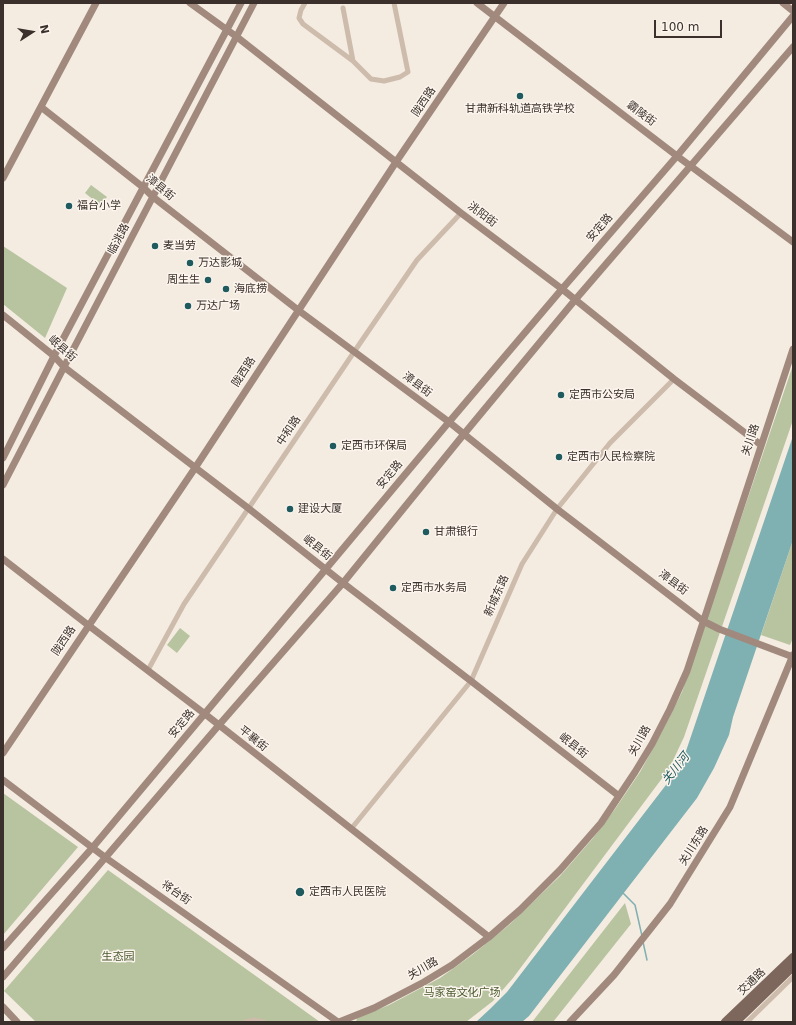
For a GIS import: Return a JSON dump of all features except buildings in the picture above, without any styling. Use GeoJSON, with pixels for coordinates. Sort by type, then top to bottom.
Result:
{"type":"FeatureCollection","features":[{"type":"Feature","properties":{"kind":"main road","name":"交通路"},"geometry":{"type":"LineString","coordinates":[[726,1022],[793,957]]}},
{"type":"Feature","properties":{"kind":"main road","name":"交通路"},"geometry":{"type":"LineString","coordinates":[[736,1022],[793,967]]}},
{"type":"Feature","properties":{"kind":"street"},"geometry":{"type":"LineString","coordinates":[[3,178],[96,3]]}},
{"type":"Feature","properties":{"kind":"street","name":"洮阳街"},"geometry":{"type":"LineString","coordinates":[[190,3],[237,37],[461,213],[562,289],[674,379],[762,445]]}},
{"type":"Feature","properties":{"kind":"street","name":"临洮路"},"geometry":{"type":"LineString","coordinates":[[3,458],[54,356],[241,3]]}},
{"type":"Feature","properties":{"kind":"street","name":"临洮路"},"geometry":{"type":"LineString","coordinates":[[3,485],[254,3]]}},
{"type":"Feature","properties":{"kind":"street"},"geometry":{"type":"LineString","coordinates":[[305,3],[299,18],[303,24],[353,61],[371,79],[384,81],[400,77],[408,72],[394,3]]}},
{"type":"Feature","properties":{"kind":"street","name":"霸陵街"},"geometry":{"type":"LineString","coordinates":[[477,3],[677,156],[793,242]]}},
{"type":"Feature","properties":{"kind":"street","name":"陇西路"},"geometry":{"type":"LineString","coordinates":[[3,753],[195,468],[396,162],[504,3]]}},
{"type":"Feature","properties":{"kind":"street"},"geometry":{"type":"LineString","coordinates":[[783,3],[793,11]]}},
{"type":"Feature","properties":{"kind":"street"},"geometry":{"type":"LineString","coordinates":[[342,8],[353,61]]}},
{"type":"Feature","properties":{"kind":"street","name":"安定路"},"geometry":{"type":"LineString","coordinates":[[3,948],[93,847],[449,422],[677,156],[793,16]]}},
{"type":"Feature","properties":{"kind":"street"},"geometry":{"type":"LineString","coordinates":[[3,977],[218,725],[343,583],[575,300],[793,47]]}},
{"type":"Feature","properties":{"kind":"street","name":"漳县街"},"geometry":{"type":"LineString","coordinates":[[41,107],[144,188],[153,197],[298,310],[449,422],[557,509],[703,620],[719,628],[793,656]]}},
{"type":"Feature","properties":{"kind":"street","name":"中和路"},"geometry":{"type":"LineString","coordinates":[[148,670],[184,604],[417,260],[461,213]]}},
{"type":"Feature","properties":{"kind":"street","name":"岷县街"},"geometry":{"type":"LineString","coordinates":[[3,315],[54,356],[64,367],[618,796]]}},
{"type":"Feature","properties":{"kind":"street","name":"关川路"},"geometry":{"type":"LineString","coordinates":[[339,1022],[374,1008],[424,982],[452,965],[489,937],[520,910],[560,870],[600,823],[635,772],[652,744],[670,709],[687,670],[793,349]]}},
{"type":"Feature","properties":{"kind":"street","name":"新城东路"},"geometry":{"type":"LineString","coordinates":[[351,829],[471,681],[522,564],[557,509],[610,443],[674,379]]}},
{"type":"Feature","properties":{"kind":"street","name":"平襄街"},"geometry":{"type":"LineString","coordinates":[[3,559],[205,714],[489,937]]}},
{"type":"Feature","properties":{"kind":"street","name":"关川东路"},"geometry":{"type":"LineString","coordinates":[[570,1022],[614,975],[670,904],[719,826],[730,807],[793,656]]}},
{"type":"Feature","properties":{"kind":"street","name":"将台街"},"geometry":{"type":"LineString","coordinates":[[3,780],[106,858],[339,1022]]}},
{"type":"Feature","properties":{"kind":"street"},"geometry":{"type":"LineString","coordinates":[[747,1022],[793,977]]}},
{"type":"Feature","properties":{"kind":"street"},"geometry":{"type":"LineString","coordinates":[[3,1008],[18,1022]]}},
{"type":"Feature","properties":{"kind":"street"},"geometry":{"type":"LineString","coordinates":[[245,1022],[254,1020],[264,1022]]}},
{"type":"Feature","properties":{"kind":"green space"},"geometry":{"type":"Polygon","coordinates":[[[91,185],[107,197],[100,205],[85,193],[91,185]]]}},
{"type":"Feature","properties":{"kind":"green space"},"geometry":{"type":"Polygon","coordinates":[[[3,246],[67,288],[45,338],[3,304],[3,246]]]}},
{"type":"Feature","properties":{"kind":"green space","name":"马家窑文化广场"},"geometry":{"type":"Polygon","coordinates":[[[793,365],[793,420],[684,737],[669,769],[513,978],[493,1001],[466,1022],[356,1022],[357,1018],[389,1005],[440,978],[472,955],[510,924],[560,876],[593,838],[640,772],[682,692],[793,365]]]}},
{"type":"Feature","properties":{"kind":"green space"},"geometry":{"type":"Polygon","coordinates":[[[793,540],[793,638],[790,645],[761,635],[793,540]]]}},
{"type":"Feature","properties":{"kind":"green space"},"geometry":{"type":"Polygon","coordinates":[[[180,628],[190,636],[177,653],[167,645],[180,628]]]}},
{"type":"Feature","properties":{"kind":"green space"},"geometry":{"type":"Polygon","coordinates":[[[3,793],[78,847],[3,935],[3,793]]]}},
{"type":"Feature","properties":{"kind":"green space","name":"生态园"},"geometry":{"type":"Polygon","coordinates":[[[108,870],[320,1022],[36,1022],[4,991],[108,870]]]}},
{"type":"Feature","properties":{"kind":"green space"},"geometry":{"type":"Polygon","coordinates":[[[625,903],[631,924],[553,1022],[532,1022],[625,903]]]}},
{"type":"Feature","properties":{"kind":"water","name":"关川河"},"geometry":{"type":"Polygon","coordinates":[[[793,436],[793,540],[733,717],[729,735],[714,768],[697,798],[529,1016],[522,1022],[476,1022],[507,992],[669,781],[686,751],[793,436]]]}},
{"type":"Feature","properties":{"kind":"waterway"},"geometry":{"type":"LineString","coordinates":[[622,892],[635,905],[642,936]]}},
{"type":"Feature","properties":{"kind":"waterway"},"geometry":{"type":"LineString","coordinates":[[643,942],[647,960]]}},
{"type":"Feature","properties":{"kind":"place","name":"甘肃新科轨道高铁学校"},"geometry":{"type":"Point","coordinates":[520,96]}},
{"type":"Feature","properties":{"kind":"place","name":"福台小学"},"geometry":{"type":"Point","coordinates":[69,206]}},
{"type":"Feature","properties":{"kind":"place","name":"麦当劳"},"geometry":{"type":"Point","coordinates":[155,246]}},
{"type":"Feature","properties":{"kind":"place","name":"万达影城"},"geometry":{"type":"Point","coordinates":[190,263]}},
{"type":"Feature","properties":{"kind":"place","name":"周生生"},"geometry":{"type":"Point","coordinates":[208,280]}},
{"type":"Feature","properties":{"kind":"place","name":"海底捞"},"geometry":{"type":"Point","coordinates":[226,289]}},
{"type":"Feature","properties":{"kind":"place","name":"万达广场"},"geometry":{"type":"Point","coordinates":[188,306]}},
{"type":"Feature","properties":{"kind":"place","name":"定西市公安局"},"geometry":{"type":"Point","coordinates":[561,395]}},
{"type":"Feature","properties":{"kind":"place","name":"定西市环保局"},"geometry":{"type":"Point","coordinates":[333,446]}},
{"type":"Feature","properties":{"kind":"place","name":"定西市人民检察院"},"geometry":{"type":"Point","coordinates":[559,457]}},
{"type":"Feature","properties":{"kind":"place","name":"建设大厦"},"geometry":{"type":"Point","coordinates":[290,509]}},
{"type":"Feature","properties":{"kind":"place","name":"甘肃银行"},"geometry":{"type":"Point","coordinates":[426,532]}},
{"type":"Feature","properties":{"kind":"place","name":"定西市水务局"},"geometry":{"type":"Point","coordinates":[393,588]}},
{"type":"Feature","properties":{"kind":"place","name":"定西市人民医院"},"geometry":{"type":"Point","coordinates":[300,892]}}]}
